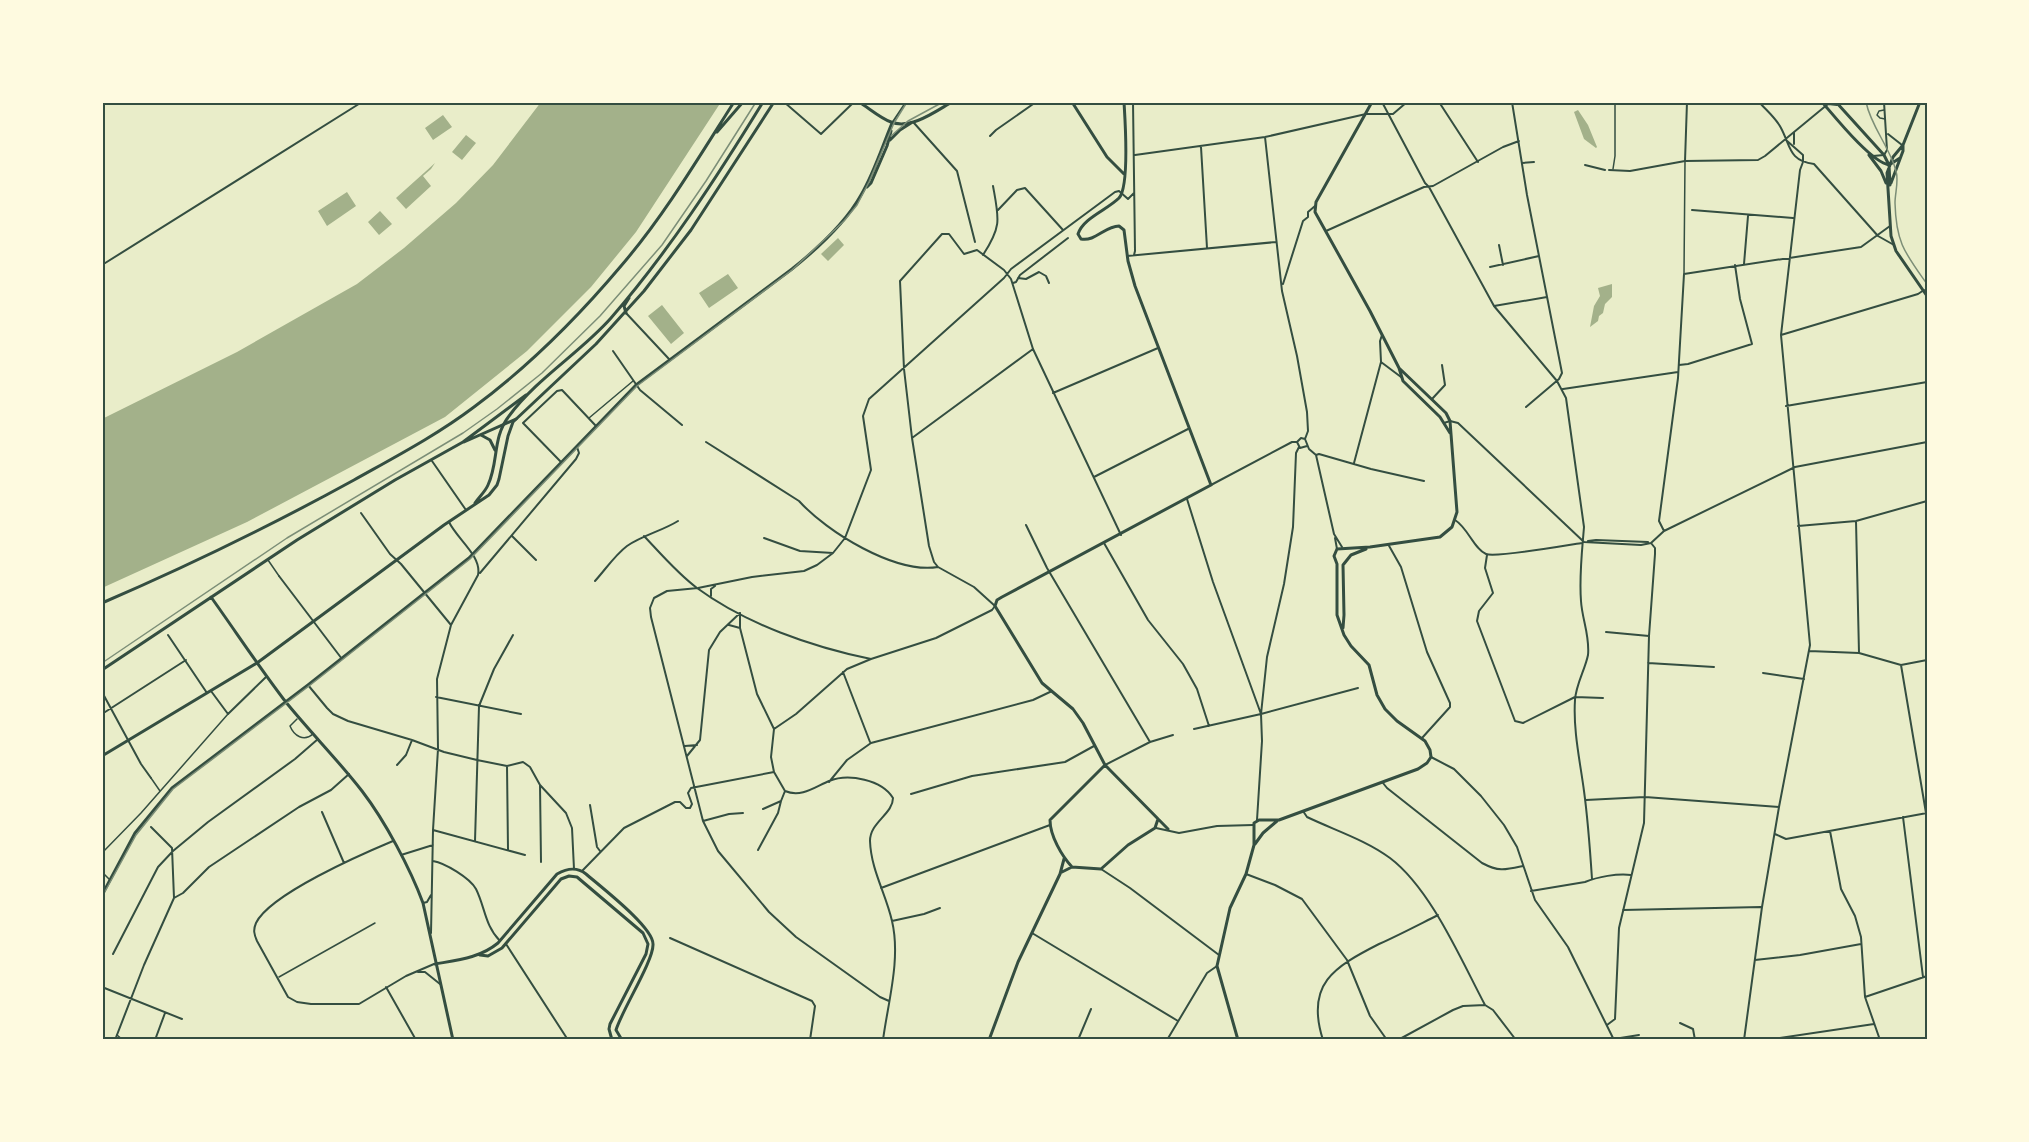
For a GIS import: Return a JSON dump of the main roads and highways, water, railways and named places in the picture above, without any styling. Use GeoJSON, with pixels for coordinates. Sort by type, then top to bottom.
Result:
{"type":"FeatureCollection","features":[{"type":"Feature","properties":{"kind":"tram line"},"geometry":{"type":"LineString","coordinates":[[102,663],[287,538],[463,433],[542,373],[600,316],[662,245],[756,102]]}},
{"type":"Feature","properties":{"kind":"tram line"},"geometry":{"type":"LineString","coordinates":[[102,897],[136,835],[173,789],[309,686],[470,559],[637,386],[792,270],[844,221],[857,205],[894,123],[907,102]]}},
{"type":"Feature","properties":{"kind":"tram line"},"geometry":{"type":"LineString","coordinates":[[891,136],[908,121],[943,102]]}},
{"type":"Feature","properties":{"kind":"tram line"},"geometry":{"type":"LineString","coordinates":[[1866,102],[1896,171],[1897,228],[1903,247],[1927,284]]}}]}
